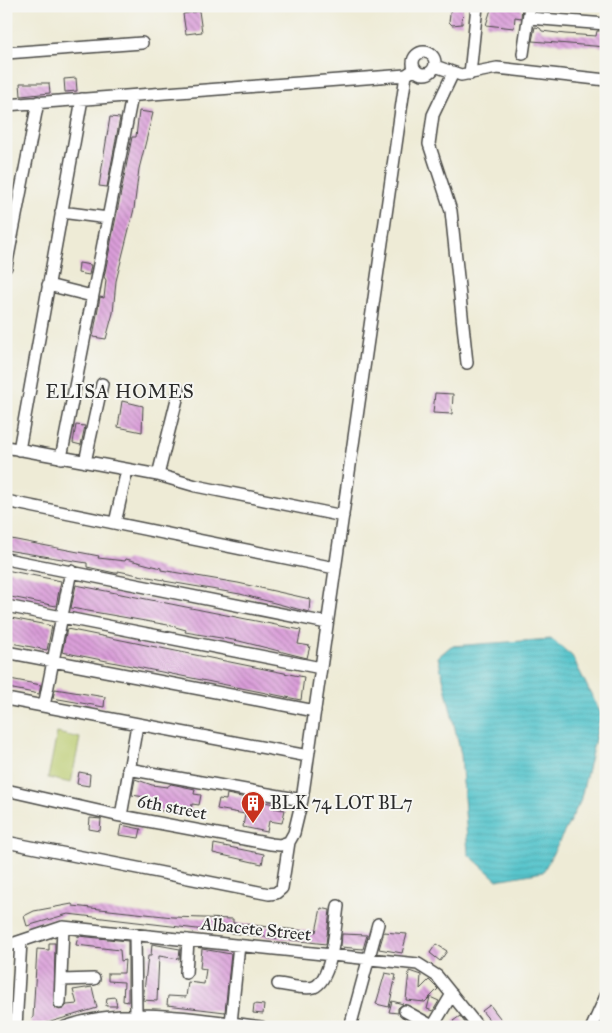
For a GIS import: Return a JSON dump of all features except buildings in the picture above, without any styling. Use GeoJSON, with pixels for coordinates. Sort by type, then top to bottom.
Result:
{"type":"FeatureCollection","features":[{"type":"Feature","properties":{"kind":"street"},"geometry":{"type":"LineString","coordinates":[[470,74],[477,6]]}},
{"type":"Feature","properties":{"kind":"street"},"geometry":{"type":"LineString","coordinates":[[523,54],[530,12],[606,24]]}},
{"type":"Feature","properties":{"kind":"street"},"geometry":{"type":"LineString","coordinates":[[6,53],[142,43]]}},
{"type":"Feature","properties":{"kind":"street"},"geometry":{"type":"LineString","coordinates":[[6,842],[269,894],[276,893],[282,888],[289,842],[294,833],[302,800],[335,568],[411,72],[414,58],[422,51],[433,55],[435,66]]}},
{"type":"Feature","properties":{"kind":"street"},"geometry":{"type":"LineString","coordinates":[[435,66],[453,74],[470,74],[497,68],[606,80]]}},
{"type":"Feature","properties":{"kind":"street"},"geometry":{"type":"LineString","coordinates":[[6,105],[411,72],[428,74],[435,66]]}},
{"type":"Feature","properties":{"kind":"street"},"geometry":{"type":"LineString","coordinates":[[453,74],[433,114],[429,144],[451,211],[467,363]]}},
{"type":"Feature","properties":{"kind":"street"},"geometry":{"type":"LineString","coordinates":[[61,458],[132,96]]}},
{"type":"Feature","properties":{"kind":"street"},"geometry":{"type":"LineString","coordinates":[[19,450],[82,99]]}},
{"type":"Feature","properties":{"kind":"street"},"geometry":{"type":"LineString","coordinates":[[6,268],[38,102]]}},
{"type":"Feature","properties":{"kind":"street"},"geometry":{"type":"LineString","coordinates":[[62,212],[108,218]]}},
{"type":"Feature","properties":{"kind":"street"},"geometry":{"type":"LineString","coordinates":[[48,285],[92,296]]}},
{"type":"Feature","properties":{"kind":"street"},"geometry":{"type":"LineString","coordinates":[[85,462],[102,384]]}},
{"type":"Feature","properties":{"kind":"street"},"geometry":{"type":"LineString","coordinates":[[158,475],[179,391]]}},
{"type":"Feature","properties":{"kind":"street"},"geometry":{"type":"LineString","coordinates":[[6,447],[158,475],[196,486],[343,516]]}},
{"type":"Feature","properties":{"kind":"street"},"geometry":{"type":"LineString","coordinates":[[115,523],[126,470]]}},
{"type":"Feature","properties":{"kind":"street"},"geometry":{"type":"LineString","coordinates":[[6,501],[335,568]]}},
{"type":"Feature","properties":{"kind":"street"},"geometry":{"type":"LineString","coordinates":[[6,559],[327,624]]}},
{"type":"Feature","properties":{"kind":"street"},"geometry":{"type":"LineString","coordinates":[[44,706],[71,571]]}},
{"type":"Feature","properties":{"kind":"street"},"geometry":{"type":"LineString","coordinates":[[6,606],[321,668]]}},
{"type":"Feature","properties":{"kind":"street"},"geometry":{"type":"LineString","coordinates":[[6,652],[314,711]]}},
{"type":"Feature","properties":{"kind":"street"},"geometry":{"type":"LineString","coordinates":[[6,699],[308,756]]}},
{"type":"Feature","properties":{"kind":"street"},"geometry":{"type":"LineString","coordinates":[[121,816],[137,725]]}},
{"type":"Feature","properties":{"kind":"street"},"geometry":{"type":"LineString","coordinates":[[128,769],[302,800]]}},
{"type":"Feature","properties":{"kind":"street","name":"6th street"},"geometry":{"type":"LineString","coordinates":[[6,790],[121,816],[270,844],[280,845],[289,842]]}},
{"type":"Feature","properties":{"kind":"street"},"geometry":{"type":"LineString","coordinates":[[278,984],[312,988],[322,982],[331,954],[338,906]]}},
{"type":"Feature","properties":{"kind":"street"},"geometry":{"type":"LineString","coordinates":[[350,1027],[378,924]]}},
{"type":"Feature","properties":{"kind":"street"},"geometry":{"type":"LineString","coordinates":[[60,1003],[63,927]]}},
{"type":"Feature","properties":{"kind":"street","name":"Albacete Street"},"geometry":{"type":"LineString","coordinates":[[6,946],[63,927],[410,963],[425,967],[437,976],[478,1027]]}},
{"type":"Feature","properties":{"kind":"street"},"geometry":{"type":"LineString","coordinates":[[135,934],[136,1014]]}},
{"type":"Feature","properties":{"kind":"street"},"geometry":{"type":"LineString","coordinates":[[186,973],[188,940]]}},
{"type":"Feature","properties":{"kind":"street"},"geometry":{"type":"LineString","coordinates":[[16,1027],[21,941]]}},
{"type":"Feature","properties":{"kind":"street"},"geometry":{"type":"LineString","coordinates":[[231,1023],[239,945]]}},
{"type":"Feature","properties":{"kind":"street"},"geometry":{"type":"LineString","coordinates":[[61,980],[94,979]]}},
{"type":"Feature","properties":{"kind":"street"},"geometry":{"type":"LineString","coordinates":[[405,1011],[434,1026],[452,994]]}},
{"type":"Feature","properties":{"kind":"street"},"geometry":{"type":"LineString","coordinates":[[592,1027],[606,996]]}},
{"type":"Feature","properties":{"kind":"street"},"geometry":{"type":"LineString","coordinates":[[65,1027],[84,1020],[136,1014],[261,1027]]}},
{"type":"Feature","properties":{"kind":"green space"},"geometry":{"type":"Polygon","coordinates":[[[57,733],[80,738],[71,783],[48,778],[57,733]]]}},
{"type":"Feature","properties":{"kind":"water"},"geometry":{"type":"Polygon","coordinates":[[[552,639],[572,656],[601,714],[580,802],[543,872],[497,880],[468,854],[461,754],[438,657],[451,646],[552,639]]]}},
{"type":"Feature","properties":{"kind":"place","name":"BLK 74 LOT BL7"},"geometry":{"type":"Point","coordinates":[253,824]}},
{"type":"Feature","properties":{"kind":"district","name":"ELISA HOMES"},"geometry":{"type":"Point","coordinates":[120,391]}}]}
